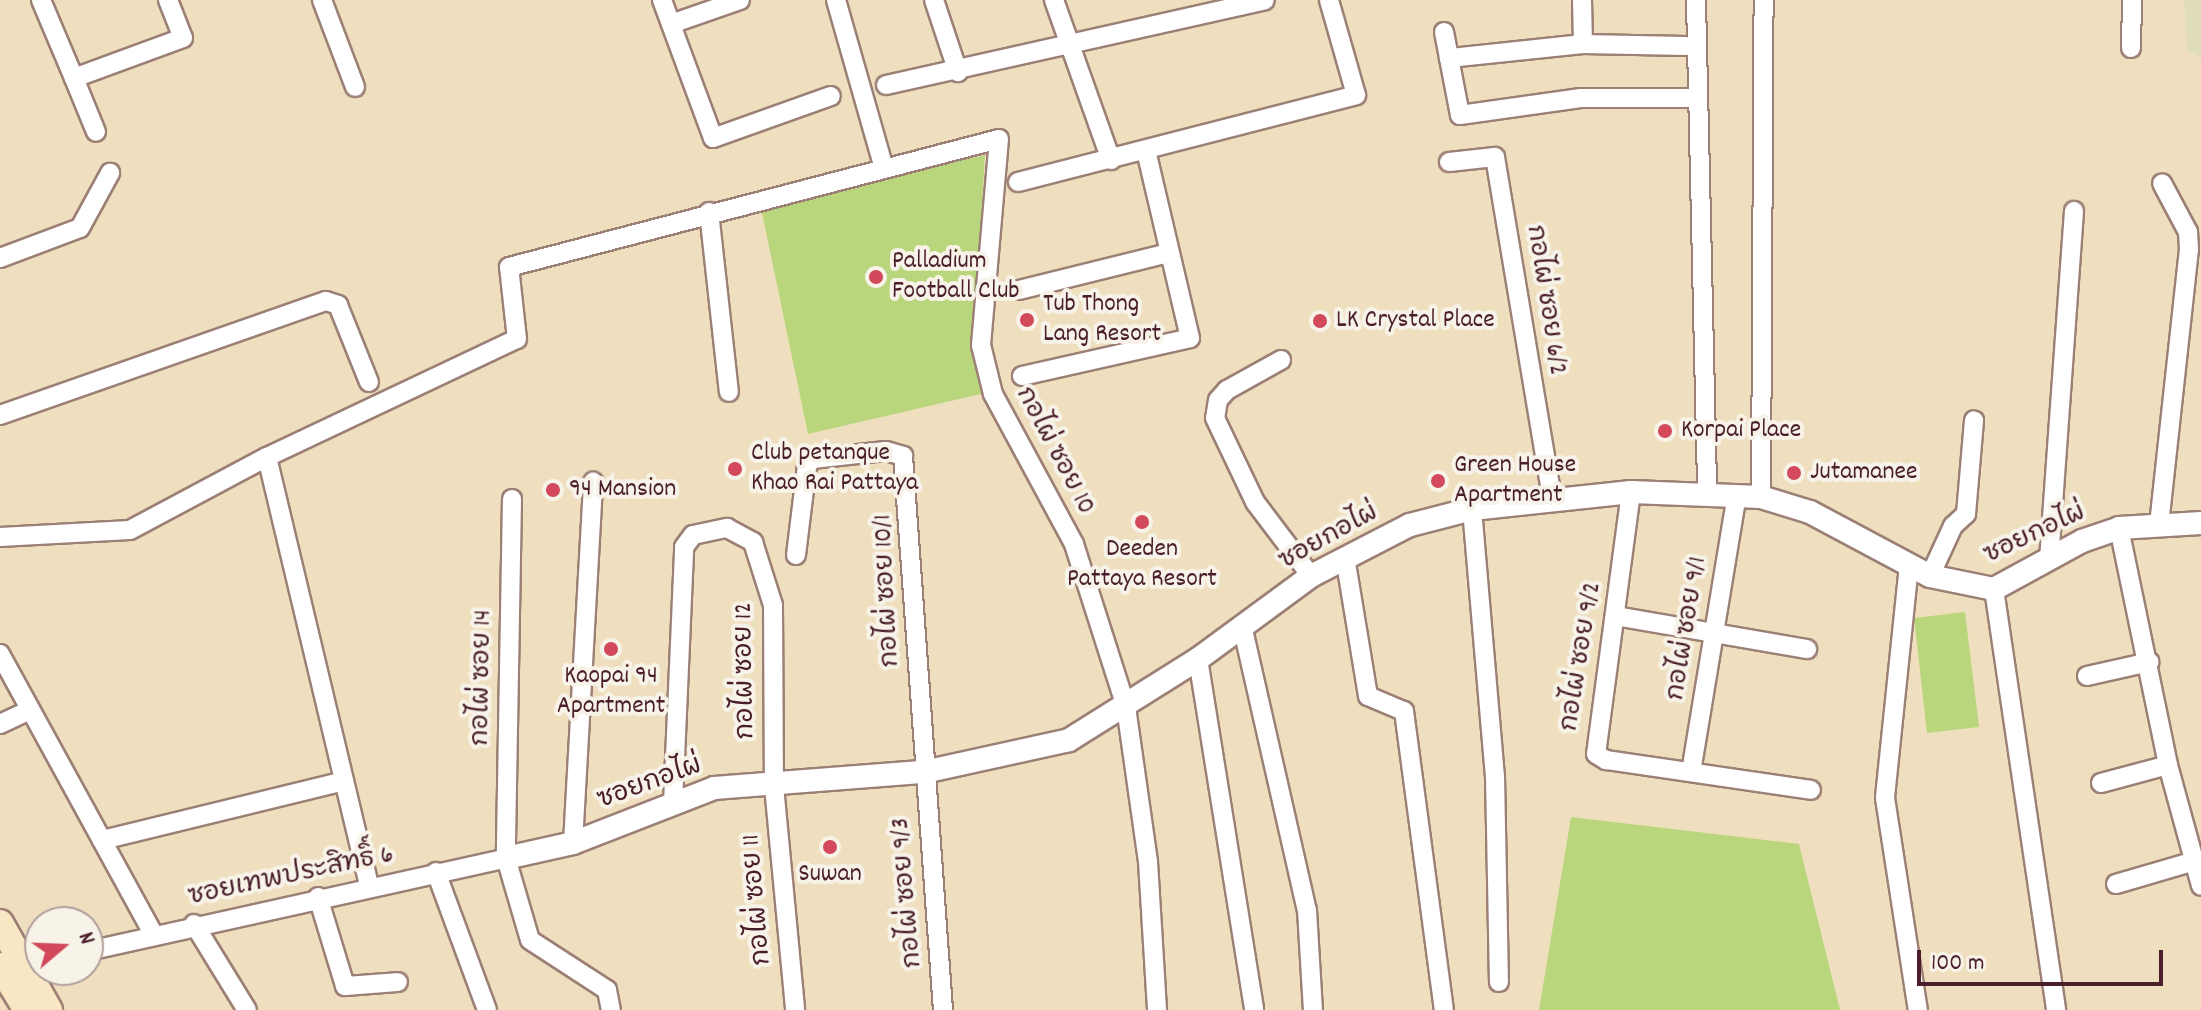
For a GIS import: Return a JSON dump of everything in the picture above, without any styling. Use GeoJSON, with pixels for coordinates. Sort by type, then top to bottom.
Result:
{"type":"FeatureCollection","features":[{"type":"Feature","properties":{"kind":"main road"},"geometry":{"type":"LineString","coordinates":[[0,923],[24,955]]}},
{"type":"Feature","properties":{"kind":"main road"},"geometry":{"type":"LineString","coordinates":[[0,965],[24,970]]}},
{"type":"Feature","properties":{"kind":"main road"},"geometry":{"type":"LineString","coordinates":[[0,965],[27,1010]]}},
{"type":"Feature","properties":{"kind":"main road"},"geometry":{"type":"LineString","coordinates":[[41,986],[49,1010]]}},
{"type":"Feature","properties":{"kind":"street"},"geometry":{"type":"LineString","coordinates":[[41,0],[96,132]]}},
{"type":"Feature","properties":{"kind":"street"},"geometry":{"type":"LineString","coordinates":[[74,78],[183,38],[168,0]]}},
{"type":"Feature","properties":{"kind":"street"},"geometry":{"type":"LineString","coordinates":[[322,0],[355,87]]}},
{"type":"Feature","properties":{"kind":"street"},"geometry":{"type":"LineString","coordinates":[[662,0],[713,138],[831,96]]}},
{"type":"Feature","properties":{"kind":"street"},"geometry":{"type":"LineString","coordinates":[[671,24],[740,0]]}},
{"type":"Feature","properties":{"kind":"street"},"geometry":{"type":"LineString","coordinates":[[0,537],[130,530],[267,457],[517,339],[509,267],[884,168],[836,0]]}},
{"type":"Feature","properties":{"kind":"street"},"geometry":{"type":"LineString","coordinates":[[934,0],[958,72]]}},
{"type":"Feature","properties":{"kind":"street"},"geometry":{"type":"LineString","coordinates":[[1054,0],[1111,160]]}},
{"type":"Feature","properties":{"kind":"street"},"geometry":{"type":"LineString","coordinates":[[886,85],[1071,47],[1189,8],[1265,0]]}},
{"type":"Feature","properties":{"kind":"street"},"geometry":{"type":"LineString","coordinates":[[1018,182],[1356,95],[1329,0]]}},
{"type":"Feature","properties":{"kind":"street"},"geometry":{"type":"LineString","coordinates":[[1582,0],[1583,44]]}},
{"type":"Feature","properties":{"kind":"street"},"geometry":{"type":"LineString","coordinates":[[1696,0],[1707,495]]}},
{"type":"Feature","properties":{"kind":"street"},"geometry":{"type":"LineString","coordinates":[[1761,497],[1764,0]]}},
{"type":"Feature","properties":{"kind":"street"},"geometry":{"type":"LineString","coordinates":[[2131,0],[2131,48]]}},
{"type":"Feature","properties":{"kind":"street"},"geometry":{"type":"LineString","coordinates":[[1444,32],[1460,115],[1581,98],[1688,98]]}},
{"type":"Feature","properties":{"kind":"street"},"geometry":{"type":"LineString","coordinates":[[1449,58],[1583,44],[1686,46]]}},
{"type":"Feature","properties":{"kind":"street","name":"กอไผ่ ซอย 10"},"geometry":{"type":"LineString","coordinates":[[884,168],[999,139],[981,345],[993,394],[1074,544],[1126,707]]}},
{"type":"Feature","properties":{"kind":"street"},"geometry":{"type":"LineString","coordinates":[[1022,376],[1190,338],[1146,151]]}},
{"type":"Feature","properties":{"kind":"street","name":"กอไผ่ ซอย 6/2"},"geometry":{"type":"LineString","coordinates":[[1449,162],[1495,157],[1552,498]]}},
{"type":"Feature","properties":{"kind":"street"},"geometry":{"type":"LineString","coordinates":[[0,258],[80,228],[110,173]]}},
{"type":"Feature","properties":{"kind":"street"},"geometry":{"type":"LineString","coordinates":[[2159,525],[2189,250],[2185,224],[2162,183]]}},
{"type":"Feature","properties":{"kind":"street"},"geometry":{"type":"LineString","coordinates":[[2049,560],[2074,211]]}},
{"type":"Feature","properties":{"kind":"street"},"geometry":{"type":"LineString","coordinates":[[709,212],[729,392]]}},
{"type":"Feature","properties":{"kind":"street"},"geometry":{"type":"LineString","coordinates":[[1019,290],[1168,253]]}},
{"type":"Feature","properties":{"kind":"street"},"geometry":{"type":"LineString","coordinates":[[0,415],[326,301],[338,305],[369,382]]}},
{"type":"Feature","properties":{"kind":"street"},"geometry":{"type":"LineString","coordinates":[[1281,360],[1227,390],[1218,400],[1215,418],[1255,502],[1311,576]]}},
{"type":"Feature","properties":{"kind":"street"},"geometry":{"type":"LineString","coordinates":[[1930,576],[1953,526],[1966,514],[1974,420]]}},
{"type":"Feature","properties":{"kind":"street","name":"กอไผ่ ซอย 10/1"},"geometry":{"type":"LineString","coordinates":[[796,555],[807,466],[812,459],[886,451],[903,456],[924,772]]}},
{"type":"Feature","properties":{"kind":"street"},"geometry":{"type":"LineString","coordinates":[[267,457],[369,886]]}},
{"type":"Feature","properties":{"kind":"street"},"geometry":{"type":"LineString","coordinates":[[573,843],[593,482]]}},
{"type":"Feature","properties":{"kind":"street","name":"ซอยกอไผ่"},"geometry":{"type":"LineString","coordinates":[[506,858],[573,843],[714,788],[774,786],[924,772],[1057,744],[1126,707],[1198,659],[1311,576],[1410,525],[1472,509],[1552,498],[1631,492],[1761,497],[1810,512],[1930,576],[1994,589],[2119,528],[2201,523]]}},
{"type":"Feature","properties":{"kind":"street","name":"กอไผ่ ซอย 9/2"},"geometry":{"type":"LineString","coordinates":[[1631,492],[1596,754],[1811,790]]}},
{"type":"Feature","properties":{"kind":"street","name":"กอไผ่ ซอย 9/1"},"geometry":{"type":"LineString","coordinates":[[1691,772],[1737,495]]}},
{"type":"Feature","properties":{"kind":"street","name":"กอไผ่ ซอย 14"},"geometry":{"type":"LineString","coordinates":[[512,499],[506,858],[530,940],[607,990],[611,1010]]}},
{"type":"Feature","properties":{"kind":"street"},"geometry":{"type":"LineString","coordinates":[[1472,509],[1495,776],[1499,982]]}},
{"type":"Feature","properties":{"kind":"street","name":"กอไผ่ ซอย 12"},"geometry":{"type":"LineString","coordinates":[[673,804],[684,547],[693,535],[727,528],[753,542],[762,562],[775,625],[774,786]]}},
{"type":"Feature","properties":{"kind":"street"},"geometry":{"type":"LineString","coordinates":[[2119,528],[2168,765],[2199,887]]}},
{"type":"Feature","properties":{"kind":"street"},"geometry":{"type":"LineString","coordinates":[[1345,557],[1368,696],[1404,711],[1444,1010]]}},
{"type":"Feature","properties":{"kind":"street"},"geometry":{"type":"LineString","coordinates":[[1909,565],[1885,798],[1918,1010]]}},
{"type":"Feature","properties":{"kind":"street"},"geometry":{"type":"LineString","coordinates":[[1994,589],[2056,1010]]}},
{"type":"Feature","properties":{"kind":"street"},"geometry":{"type":"LineString","coordinates":[[1615,616],[1807,649]]}},
{"type":"Feature","properties":{"kind":"street"},"geometry":{"type":"LineString","coordinates":[[1242,625],[1307,910],[1313,1010]]}},
{"type":"Feature","properties":{"kind":"street"},"geometry":{"type":"LineString","coordinates":[[0,654],[28,711],[153,933]]}},
{"type":"Feature","properties":{"kind":"street"},"geometry":{"type":"LineString","coordinates":[[1198,659],[1254,1010]]}},
{"type":"Feature","properties":{"kind":"street"},"geometry":{"type":"LineString","coordinates":[[2087,676],[2149,662]]}},
{"type":"Feature","properties":{"kind":"street"},"geometry":{"type":"LineString","coordinates":[[1126,707],[1148,862],[1157,1010]]}},
{"type":"Feature","properties":{"kind":"street"},"geometry":{"type":"LineString","coordinates":[[0,724],[28,711]]}},
{"type":"Feature","properties":{"kind":"street"},"geometry":{"type":"LineString","coordinates":[[2101,783],[2168,765]]}},
{"type":"Feature","properties":{"kind":"street","name":"กอไผ่ ซอย 9/3"},"geometry":{"type":"LineString","coordinates":[[924,772],[943,1010]]}},
{"type":"Feature","properties":{"kind":"street"},"geometry":{"type":"LineString","coordinates":[[102,840],[344,781]]}},
{"type":"Feature","properties":{"kind":"street","name":"กอไผ่ ซอย 11"},"geometry":{"type":"LineString","coordinates":[[774,786],[795,1010]]}},
{"type":"Feature","properties":{"kind":"street","name":"ซอยเทพประสิทธิ์ 6"},"geometry":{"type":"LineString","coordinates":[[104,947],[153,933],[506,858]]}},
{"type":"Feature","properties":{"kind":"street"},"geometry":{"type":"LineString","coordinates":[[2116,884],[2191,862]]}},
{"type":"Feature","properties":{"kind":"street"},"geometry":{"type":"LineString","coordinates":[[436,872],[487,1010]]}},
{"type":"Feature","properties":{"kind":"street"},"geometry":{"type":"LineString","coordinates":[[318,897],[345,986],[398,982]]}},
{"type":"Feature","properties":{"kind":"street"},"geometry":{"type":"LineString","coordinates":[[194,924],[247,1010]]}},
{"type":"Feature","properties":{"kind":"shaded area"},"geometry":{"type":"Polygon","coordinates":[[[2184,0],[2201,0],[2201,57],[2187,51],[2184,0]]]}},
{"type":"Feature","properties":{"kind":"green space","name":"Palladium Football Club"},"geometry":{"type":"Polygon","coordinates":[[[985,155],[973,346],[985,393],[808,434],[761,208],[985,155]]]}},
{"type":"Feature","properties":{"kind":"green space"},"geometry":{"type":"Polygon","coordinates":[[[1965,612],[1979,727],[1927,733],[1914,618],[1965,612]]]}},
{"type":"Feature","properties":{"kind":"green space"},"geometry":{"type":"Polygon","coordinates":[[[1571,817],[1799,844],[1840,1010],[1539,1010],[1571,817]]]}},
{"type":"Feature","properties":{"kind":"place","name":"Palladium Football Club"},"geometry":{"type":"Point","coordinates":[876,277]}},
{"type":"Feature","properties":{"kind":"place","name":"Tub Thong Lang Resort"},"geometry":{"type":"Point","coordinates":[1027,320]}},
{"type":"Feature","properties":{"kind":"place","name":"LK Crystal Place"},"geometry":{"type":"Point","coordinates":[1320,321]}},
{"type":"Feature","properties":{"kind":"place","name":"Korpai Place"},"geometry":{"type":"Point","coordinates":[1665,431]}},
{"type":"Feature","properties":{"kind":"place","name":"Club petanque Khao Rai Pattaya"},"geometry":{"type":"Point","coordinates":[735,469]}},
{"type":"Feature","properties":{"kind":"place","name":"Jutamanee"},"geometry":{"type":"Point","coordinates":[1794,473]}},
{"type":"Feature","properties":{"kind":"place","name":"Green House Apartment"},"geometry":{"type":"Point","coordinates":[1438,481]}},
{"type":"Feature","properties":{"kind":"place","name":"94 Mansion"},"geometry":{"type":"Point","coordinates":[553,490]}},
{"type":"Feature","properties":{"kind":"place","name":"Deeden Pattaya Resort"},"geometry":{"type":"Point","coordinates":[1142,522]}},
{"type":"Feature","properties":{"kind":"place","name":"Kaopai 94 Apartment"},"geometry":{"type":"Point","coordinates":[611,649]}},
{"type":"Feature","properties":{"kind":"place","name":"Suwan"},"geometry":{"type":"Point","coordinates":[830,847]}}]}
